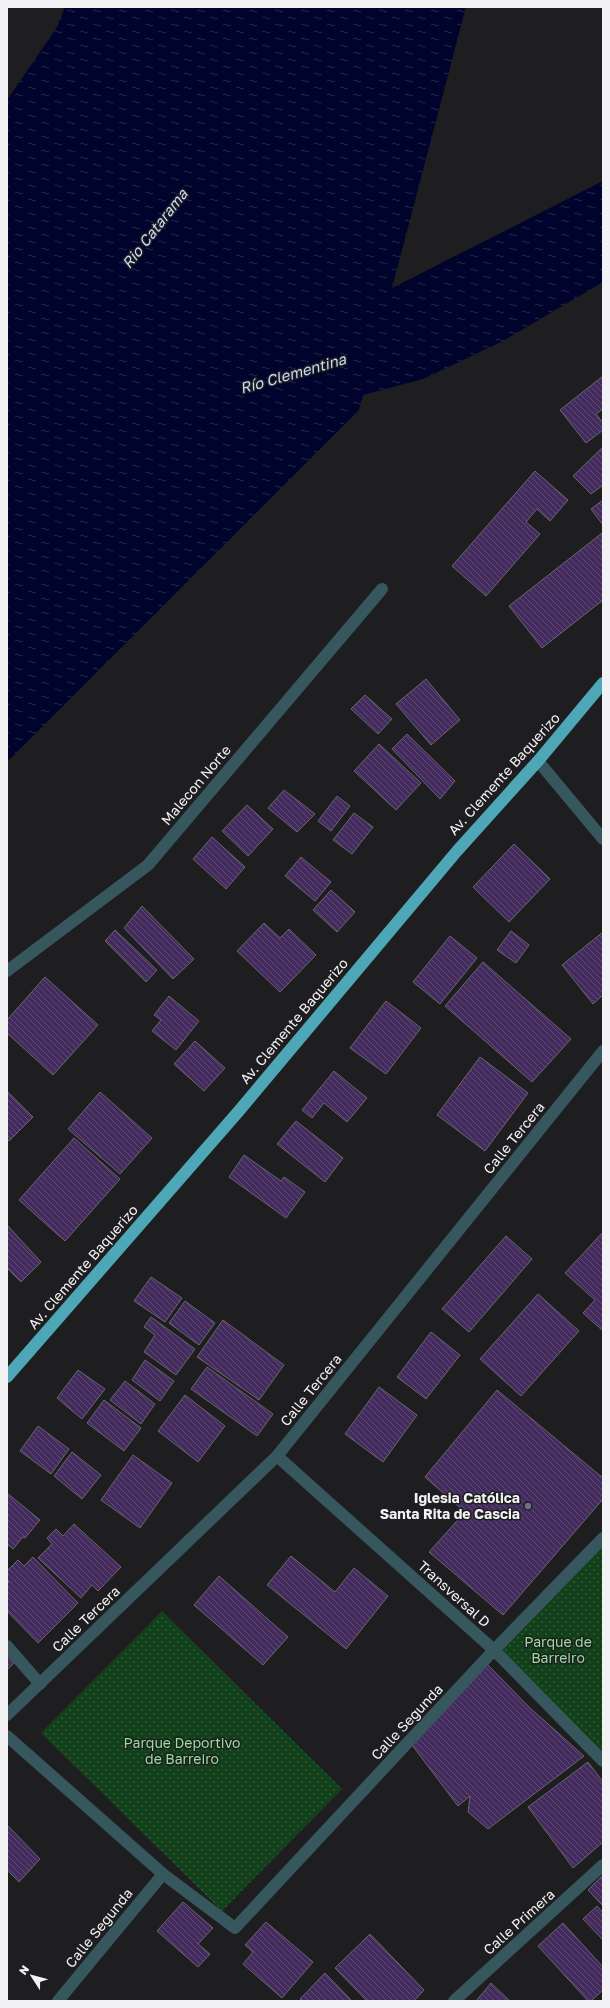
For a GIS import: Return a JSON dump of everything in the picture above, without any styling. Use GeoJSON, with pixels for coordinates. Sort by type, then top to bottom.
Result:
{"type":"FeatureCollection","features":[{"type":"Feature","properties":{"kind":"highway","name":"Av. Clemente Baquerizo"},"geometry":{"type":"LineString","coordinates":[[7,1377],[232,1118],[456,851],[538,761],[603,683]]}},
{"type":"Feature","properties":{"kind":"street","name":"Malecon Norte"},"geometry":{"type":"LineString","coordinates":[[7,971],[148,865],[382,589]]}},
{"type":"Feature","properties":{"kind":"street"},"geometry":{"type":"LineString","coordinates":[[538,761],[603,839]]}},
{"type":"Feature","properties":{"kind":"street","name":"Calle Tercera"},"geometry":{"type":"LineString","coordinates":[[7,1715],[277,1456],[603,1051]]}},
{"type":"Feature","properties":{"kind":"street","name":"Transversal D"},"geometry":{"type":"LineString","coordinates":[[277,1456],[494,1650],[603,1761]]}},
{"type":"Feature","properties":{"kind":"street","name":"Calle Segunda"},"geometry":{"type":"LineString","coordinates":[[58,2001],[163,1874],[235,1928],[494,1650],[603,1538]]}},
{"type":"Feature","properties":{"kind":"street"},"geometry":{"type":"LineString","coordinates":[[7,1646],[40,1684]]}},
{"type":"Feature","properties":{"kind":"street"},"geometry":{"type":"LineString","coordinates":[[7,1736],[163,1874]]}},
{"type":"Feature","properties":{"kind":"street","name":"Calle Primera"},"geometry":{"type":"LineString","coordinates":[[454,2001],[603,1865]]}},
{"type":"Feature","properties":{"kind":"green space","name":"Parque de Barreiro"},"geometry":{"type":"Polygon","coordinates":[[[603,1538],[603,1761],[494,1650],[603,1538]]]}},
{"type":"Feature","properties":{"kind":"green space","name":"Parque Deportivo de Barreiro"},"geometry":{"type":"Polygon","coordinates":[[[162,1611],[342,1789],[222,1911],[41,1733],[162,1611]]]}},
{"type":"Feature","properties":{"kind":"water"},"geometry":{"type":"Polygon","coordinates":[[[65,7],[466,7],[392,288],[603,181],[603,282],[503,341],[423,379],[363,395],[359,410],[7,762],[7,100],[57,27],[65,7]]]}},
{"type":"Feature","properties":{"kind":"building"},"geometry":{"type":"Polygon","coordinates":[[[603,376],[603,409],[596,414],[603,423],[603,430],[586,443],[560,410],[603,376]]]}},
{"type":"Feature","properties":{"kind":"building"},"geometry":{"type":"Polygon","coordinates":[[[603,447],[603,485],[591,494],[573,476],[603,447]]]}},
{"type":"Feature","properties":{"kind":"building"},"geometry":{"type":"Polygon","coordinates":[[[535,471],[568,500],[550,521],[537,509],[526,522],[540,534],[486,596],[452,566],[535,471]]]}},
{"type":"Feature","properties":{"kind":"building"},"geometry":{"type":"Polygon","coordinates":[[[603,500],[603,525],[591,509],[603,500]]]}},
{"type":"Feature","properties":{"kind":"building"},"geometry":{"type":"Polygon","coordinates":[[[602,533],[603,600],[542,648],[509,606],[602,533]]]}},
{"type":"Feature","properties":{"kind":"building"},"geometry":{"type":"Polygon","coordinates":[[[426,679],[460,720],[431,745],[396,704],[426,679]]]}},
{"type":"Feature","properties":{"kind":"building"},"geometry":{"type":"Polygon","coordinates":[[[365,695],[392,719],[378,734],[351,709],[365,695]]]}},
{"type":"Feature","properties":{"kind":"building"},"geometry":{"type":"Polygon","coordinates":[[[407,734],[455,781],[440,799],[392,749],[407,734]]]}},
{"type":"Feature","properties":{"kind":"building"},"geometry":{"type":"Polygon","coordinates":[[[379,744],[421,783],[396,810],[354,771],[379,744]]]}},
{"type":"Feature","properties":{"kind":"building"},"geometry":{"type":"Polygon","coordinates":[[[284,790],[315,814],[297,832],[268,808],[284,790]]]}},
{"type":"Feature","properties":{"kind":"building"},"geometry":{"type":"Polygon","coordinates":[[[337,796],[350,806],[331,831],[318,821],[337,796]]]}},
{"type":"Feature","properties":{"kind":"building"},"geometry":{"type":"Polygon","coordinates":[[[247,805],[273,829],[248,856],[222,831],[247,805]]]}},
{"type":"Feature","properties":{"kind":"building"},"geometry":{"type":"Polygon","coordinates":[[[354,813],[373,827],[352,854],[333,840],[354,813]]]}},
{"type":"Feature","properties":{"kind":"building"},"geometry":{"type":"Polygon","coordinates":[[[212,837],[245,867],[226,889],[193,859],[212,837]]]}},
{"type":"Feature","properties":{"kind":"building"},"geometry":{"type":"Polygon","coordinates":[[[514,844],[550,879],[509,922],[473,887],[514,844]]]}},
{"type":"Feature","properties":{"kind":"building"},"geometry":{"type":"Polygon","coordinates":[[[301,857],[331,882],[315,901],[285,876],[301,857]]]}},
{"type":"Feature","properties":{"kind":"building"},"geometry":{"type":"Polygon","coordinates":[[[331,890],[355,912],[337,932],[313,910],[331,890]]]}},
{"type":"Feature","properties":{"kind":"building"},"geometry":{"type":"Polygon","coordinates":[[[142,906],[194,959],[173,979],[124,928],[142,906]]]}},
{"type":"Feature","properties":{"kind":"building"},"geometry":{"type":"Polygon","coordinates":[[[264,923],[280,938],[289,929],[316,955],[280,992],[237,951],[264,923]]]}},
{"type":"Feature","properties":{"kind":"building"},"geometry":{"type":"Polygon","coordinates":[[[115,930],[157,970],[146,982],[105,941],[115,930]]]}},
{"type":"Feature","properties":{"kind":"building"},"geometry":{"type":"Polygon","coordinates":[[[511,931],[529,945],[516,963],[497,950],[511,931]]]}},
{"type":"Feature","properties":{"kind":"building"},"geometry":{"type":"Polygon","coordinates":[[[603,932],[603,995],[593,1004],[562,965],[603,932]]]}},
{"type":"Feature","properties":{"kind":"building"},"geometry":{"type":"Polygon","coordinates":[[[450,936],[477,958],[440,1004],[413,982],[450,936]]]}},
{"type":"Feature","properties":{"kind":"building"},"geometry":{"type":"Polygon","coordinates":[[[483,962],[571,1039],[532,1082],[445,1006],[483,962]]]}},
{"type":"Feature","properties":{"kind":"building"},"geometry":{"type":"Polygon","coordinates":[[[45,977],[98,1025],[53,1075],[7,1033],[7,1020],[45,977]]]}},
{"type":"Feature","properties":{"kind":"building"},"geometry":{"type":"Polygon","coordinates":[[[169,996],[199,1021],[176,1050],[152,1031],[161,1020],[154,1015],[169,996]]]}},
{"type":"Feature","properties":{"kind":"building"},"geometry":{"type":"Polygon","coordinates":[[[386,1001],[421,1028],[386,1074],[350,1048],[386,1001]]]}},
{"type":"Feature","properties":{"kind":"building"},"geometry":{"type":"Polygon","coordinates":[[[195,1041],[225,1068],[204,1091],[174,1064],[195,1041]]]}},
{"type":"Feature","properties":{"kind":"building"},"geometry":{"type":"Polygon","coordinates":[[[480,1057],[528,1093],[485,1151],[437,1115],[480,1057]]]}},
{"type":"Feature","properties":{"kind":"building"},"geometry":{"type":"Polygon","coordinates":[[[334,1071],[367,1098],[347,1122],[324,1103],[312,1118],[302,1110],[334,1071]]]}},
{"type":"Feature","properties":{"kind":"building"},"geometry":{"type":"Polygon","coordinates":[[[7,1091],[33,1117],[9,1141],[7,1139],[7,1091]]]}},
{"type":"Feature","properties":{"kind":"building"},"geometry":{"type":"Polygon","coordinates":[[[100,1092],[152,1138],[120,1174],[68,1129],[100,1092]]]}},
{"type":"Feature","properties":{"kind":"building"},"geometry":{"type":"Polygon","coordinates":[[[296,1121],[343,1158],[325,1182],[277,1144],[296,1121]]]}},
{"type":"Feature","properties":{"kind":"building"},"geometry":{"type":"Polygon","coordinates":[[[74,1138],[120,1179],[65,1241],[19,1200],[74,1138]]]}},
{"type":"Feature","properties":{"kind":"building"},"geometry":{"type":"Polygon","coordinates":[[[244,1155],[281,1181],[284,1177],[305,1192],[286,1218],[229,1177],[244,1155]]]}},
{"type":"Feature","properties":{"kind":"building"},"geometry":{"type":"Polygon","coordinates":[[[7,1225],[41,1262],[21,1282],[7,1268],[7,1225]]]}},
{"type":"Feature","properties":{"kind":"building"},"geometry":{"type":"Polygon","coordinates":[[[603,1232],[603,1331],[583,1313],[595,1300],[565,1273],[603,1232]]]}},
{"type":"Feature","properties":{"kind":"building"},"geometry":{"type":"Polygon","coordinates":[[[506,1236],[532,1259],[469,1332],[442,1309],[506,1236]]]}},
{"type":"Feature","properties":{"kind":"building"},"geometry":{"type":"Polygon","coordinates":[[[151,1277],[182,1298],[165,1322],[134,1301],[151,1277]]]}},
{"type":"Feature","properties":{"kind":"building"},"geometry":{"type":"Polygon","coordinates":[[[538,1294],[579,1331],[521,1396],[480,1359],[538,1294]]]}},
{"type":"Feature","properties":{"kind":"building"},"geometry":{"type":"Polygon","coordinates":[[[185,1301],[215,1323],[199,1345],[169,1323],[185,1301]]]}},
{"type":"Feature","properties":{"kind":"building"},"geometry":{"type":"Polygon","coordinates":[[[151,1317],[195,1349],[176,1375],[144,1352],[155,1335],[144,1327],[151,1317]]]}},
{"type":"Feature","properties":{"kind":"building"},"geometry":{"type":"Polygon","coordinates":[[[223,1320],[284,1365],[259,1400],[197,1357],[223,1320]]]}},
{"type":"Feature","properties":{"kind":"building"},"geometry":{"type":"Polygon","coordinates":[[[431,1332],[460,1355],[426,1399],[397,1377],[431,1332]]]}},
{"type":"Feature","properties":{"kind":"building"},"geometry":{"type":"Polygon","coordinates":[[[145,1360],[174,1381],[160,1401],[132,1380],[145,1360]]]}},
{"type":"Feature","properties":{"kind":"building"},"geometry":{"type":"Polygon","coordinates":[[[207,1367],[273,1414],[257,1436],[191,1389],[207,1367]]]}},
{"type":"Feature","properties":{"kind":"building"},"geometry":{"type":"Polygon","coordinates":[[[78,1370],[105,1389],[82,1419],[57,1398],[78,1370]]]}},
{"type":"Feature","properties":{"kind":"building"},"geometry":{"type":"Polygon","coordinates":[[[125,1381],[155,1404],[141,1424],[110,1400],[125,1381]]]}},
{"type":"Feature","properties":{"kind":"building"},"geometry":{"type":"Polygon","coordinates":[[[379,1387],[417,1415],[383,1462],[345,1434],[379,1387]]]}},
{"type":"Feature","properties":{"kind":"building","name":"Iglesia Católica Santa Rita de Cascia"},"geometry":{"type":"Polygon","coordinates":[[[497,1390],[603,1478],[603,1499],[503,1615],[429,1552],[465,1512],[425,1477],[497,1390]]]}},
{"type":"Feature","properties":{"kind":"building"},"geometry":{"type":"Polygon","coordinates":[[[185,1395],[225,1426],[198,1462],[158,1431],[185,1395]]]}},
{"type":"Feature","properties":{"kind":"building"},"geometry":{"type":"Polygon","coordinates":[[[104,1400],[141,1428],[124,1451],[87,1423],[104,1400]]]}},
{"type":"Feature","properties":{"kind":"building"},"geometry":{"type":"Polygon","coordinates":[[[38,1426],[69,1449],[51,1474],[20,1451],[38,1426]]]}},
{"type":"Feature","properties":{"kind":"building"},"geometry":{"type":"Polygon","coordinates":[[[72,1452],[101,1475],[82,1499],[54,1476],[72,1452]]]}},
{"type":"Feature","properties":{"kind":"building"},"geometry":{"type":"Polygon","coordinates":[[[133,1455],[172,1483],[140,1528],[101,1500],[133,1455]]]}},
{"type":"Feature","properties":{"kind":"building"},"geometry":{"type":"Polygon","coordinates":[[[7,1493],[40,1520],[25,1538],[23,1537],[13,1549],[7,1544],[7,1493]]]}},
{"type":"Feature","properties":{"kind":"building"},"geometry":{"type":"Polygon","coordinates":[[[74,1524],[121,1567],[98,1591],[92,1585],[81,1598],[38,1558],[52,1544],[47,1538],[56,1529],[63,1536],[74,1524]]]}},
{"type":"Feature","properties":{"kind":"building"},"geometry":{"type":"Polygon","coordinates":[[[291,1556],[335,1592],[354,1568],[388,1596],[346,1649],[267,1585],[291,1556]]]}},
{"type":"Feature","properties":{"kind":"building"},"geometry":{"type":"Polygon","coordinates":[[[33,1557],[78,1603],[38,1643],[7,1611],[7,1584],[9,1582],[7,1580],[7,1571],[18,1560],[24,1566],[33,1557]]]}},
{"type":"Feature","properties":{"kind":"building"},"geometry":{"type":"Polygon","coordinates":[[[219,1576],[288,1637],[263,1665],[194,1605],[219,1576]]]}},
{"type":"Feature","properties":{"kind":"building"},"geometry":{"type":"Polygon","coordinates":[[[7,1652],[16,1661],[7,1670],[7,1652]]]}},
{"type":"Feature","properties":{"kind":"building"},"geometry":{"type":"Polygon","coordinates":[[[487,1664],[530,1708],[584,1756],[488,1829],[468,1812],[470,1796],[458,1806],[412,1745],[487,1664]]]}},
{"type":"Feature","properties":{"kind":"building"},"geometry":{"type":"Polygon","coordinates":[[[588,1762],[603,1782],[603,1842],[573,1868],[528,1807],[588,1762]]]}},
{"type":"Feature","properties":{"kind":"building"},"geometry":{"type":"Polygon","coordinates":[[[7,1825],[40,1859],[19,1882],[7,1870],[7,1825]]]}},
{"type":"Feature","properties":{"kind":"building"},"geometry":{"type":"Polygon","coordinates":[[[603,1875],[603,1906],[588,1890],[603,1875]]]}},
{"type":"Feature","properties":{"kind":"building"},"geometry":{"type":"Polygon","coordinates":[[[183,1902],[213,1928],[198,1944],[210,1954],[198,1967],[157,1931],[183,1902]]]}},
{"type":"Feature","properties":{"kind":"building"},"geometry":{"type":"Polygon","coordinates":[[[597,1906],[603,1913],[603,1940],[583,1919],[597,1906]]]}},
{"type":"Feature","properties":{"kind":"building"},"geometry":{"type":"Polygon","coordinates":[[[266,1922],[313,1962],[282,1998],[243,1964],[253,1952],[245,1945],[266,1922]]]}},
{"type":"Feature","properties":{"kind":"building"},"geometry":{"type":"Polygon","coordinates":[[[563,1923],[603,1967],[603,1990],[591,2001],[588,2001],[538,1946],[563,1923]]]}},
{"type":"Feature","properties":{"kind":"building"},"geometry":{"type":"Polygon","coordinates":[[[370,1934],[424,1990],[414,2001],[367,2001],[335,1968],[370,1934]]]}},
{"type":"Feature","properties":{"kind":"building"},"geometry":{"type":"Polygon","coordinates":[[[325,1973],[352,2001],[302,2001],[300,1999],[325,1973]]]}},
{"type":"Feature","properties":{"kind":"building"},"geometry":{"type":"Polygon","coordinates":[[[491,1983],[510,2001],[476,2001],[491,1983]]]}},
{"type":"Feature","properties":{"kind":"place","name":"Iglesia Católica Santa Rita de Cascia"},"geometry":{"type":"Point","coordinates":[528,1506]}},
{"type":"Feature","properties":{"kind":"water label","name":"Rio Catarama"},"geometry":{"type":"Point","coordinates":[155,229]}},
{"type":"Feature","properties":{"kind":"water label","name":"Río Clementina"},"geometry":{"type":"Point","coordinates":[293,374]}}]}
